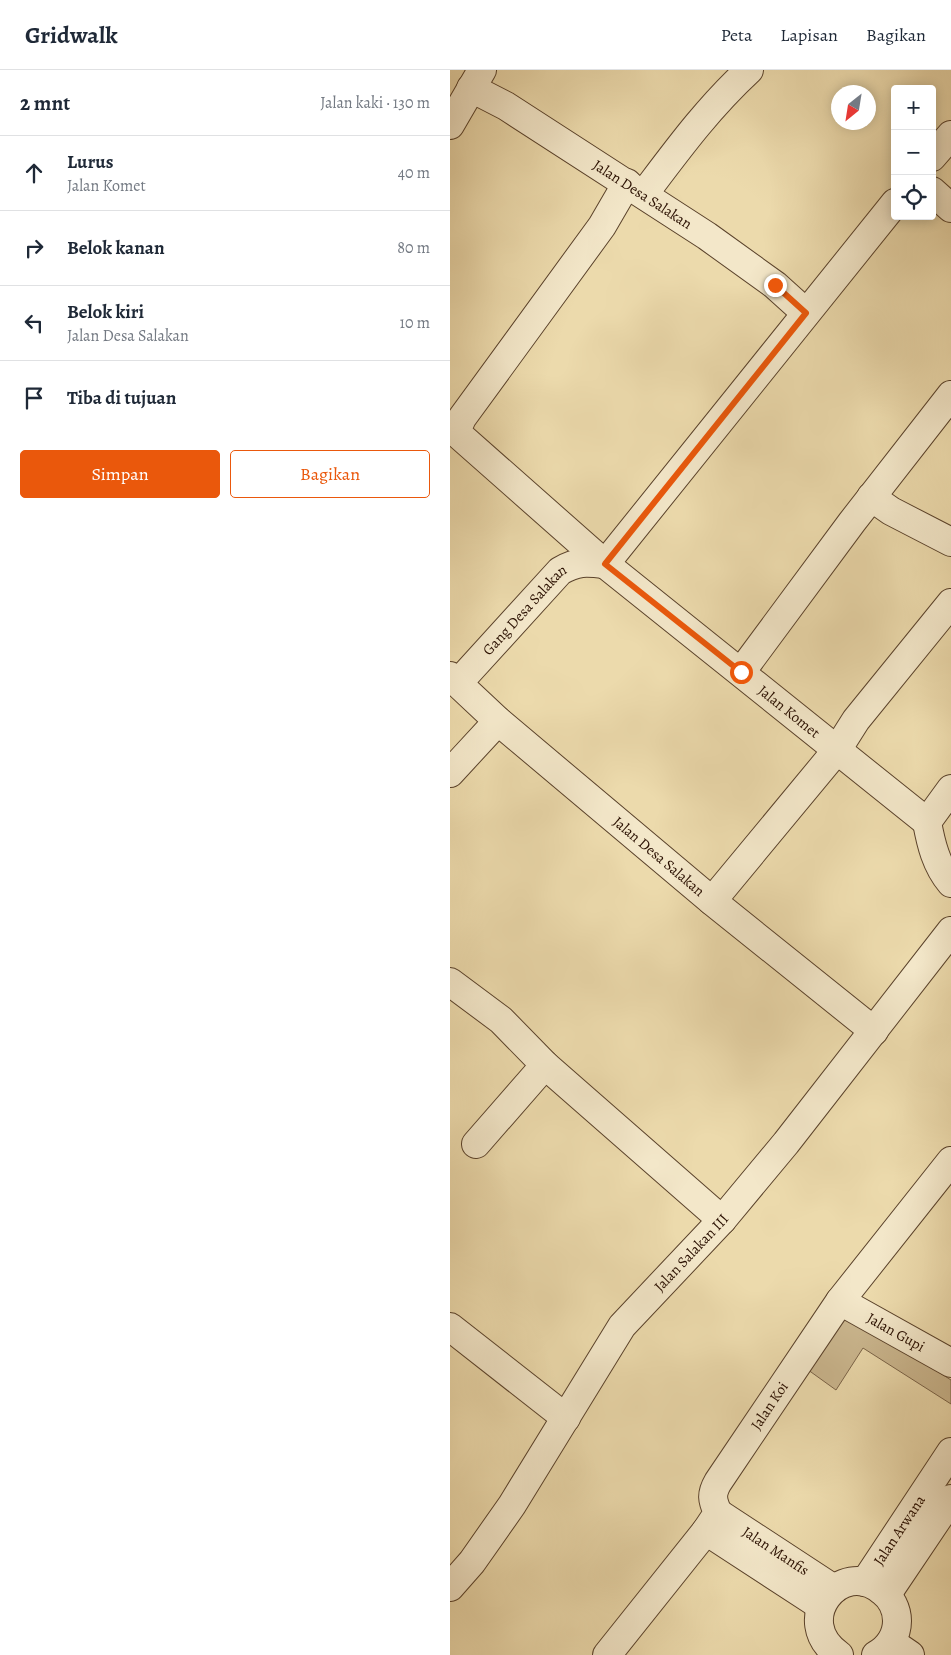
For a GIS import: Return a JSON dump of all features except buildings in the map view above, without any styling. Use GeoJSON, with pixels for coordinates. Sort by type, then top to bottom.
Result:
{"type":"FeatureCollection","features":[{"type":"Feature","properties":{"kind":"street"},"geometry":{"type":"LineString","coordinates":[[636,188],[725,92],[748,70]]}},
{"type":"Feature","properties":{"kind":"street"},"geometry":{"type":"LineString","coordinates":[[450,125],[476,79]]}},
{"type":"Feature","properties":{"kind":"street","name":"Jalan Desa Salakan"},"geometry":{"type":"LineString","coordinates":[[476,79],[506,106],[636,188],[707,236],[775,285],[806,313]]}},
{"type":"Feature","properties":{"kind":"street"},"geometry":{"type":"LineString","coordinates":[[936,152],[951,135]]}},
{"type":"Feature","properties":{"kind":"street","name":"Jalan Komet"},"geometry":{"type":"LineString","coordinates":[[636,188],[602,226],[462,418],[458,427],[458,435],[605,564],[927,822]]}},
{"type":"Feature","properties":{"kind":"street"},"geometry":{"type":"LineString","coordinates":[[936,195],[951,208]]}},
{"type":"Feature","properties":{"kind":"street"},"geometry":{"type":"LineString","coordinates":[[605,564],[891,208]]}},
{"type":"Feature","properties":{"kind":"street"},"geometry":{"type":"LineString","coordinates":[[741,672],[871,497],[951,394]]}},
{"type":"Feature","properties":{"kind":"street"},"geometry":{"type":"LineString","coordinates":[[871,497],[891,510],[951,542]]}},
{"type":"Feature","properties":{"kind":"street","name":"Gang Desa Salakan"},"geometry":{"type":"LineString","coordinates":[[454,679],[560,571],[573,564],[586,562],[605,564]]}},
{"type":"Feature","properties":{"kind":"street"},"geometry":{"type":"LineString","coordinates":[[712,902],[837,750],[856,720],[951,603]]}},
{"type":"Feature","properties":{"kind":"street","name":"Jalan Desa Salakan"},"geometry":{"type":"LineString","coordinates":[[454,679],[498,721],[712,902],[874,1031]]}},
{"type":"Feature","properties":{"kind":"street"},"geometry":{"type":"LineString","coordinates":[[450,773],[498,721]]}},
{"type":"Feature","properties":{"kind":"street"},"geometry":{"type":"LineString","coordinates":[[951,789],[927,822],[933,851],[951,883]]}},
{"type":"Feature","properties":{"kind":"street","name":"Jalan Salakan III"},"geometry":{"type":"LineString","coordinates":[[450,1587],[472,1562],[512,1505],[622,1326],[722,1220],[786,1144],[951,931]]}},
{"type":"Feature","properties":{"kind":"street"},"geometry":{"type":"LineString","coordinates":[[450,982],[501,1020],[545,1065],[722,1220]]}},
{"type":"Feature","properties":{"kind":"street"},"geometry":{"type":"LineString","coordinates":[[476,1144],[545,1065]]}},
{"type":"Feature","properties":{"kind":"street","name":"Jalan Koi"},"geometry":{"type":"LineString","coordinates":[[712,1522],[713,1490],[718,1482],[840,1301],[951,1161]]}},
{"type":"Feature","properties":{"kind":"street","name":"Jalan Gupi"},"geometry":{"type":"LineString","coordinates":[[840,1301],[951,1363]]}},
{"type":"Feature","properties":{"kind":"street"},"geometry":{"type":"LineString","coordinates":[[450,1327],[566,1418]]}},
{"type":"Feature","properties":{"kind":"street","name":"Jalan Arwana"},"geometry":{"type":"LineString","coordinates":[[876,1588],[951,1452]]}},
{"type":"Feature","properties":{"kind":"street","name":"Jalan Arwana"},"geometry":{"type":"LineString","coordinates":[[876,1588],[951,1499]]}},
{"type":"Feature","properties":{"kind":"street"},"geometry":{"type":"LineString","coordinates":[[607,1655],[712,1522]]}},
{"type":"Feature","properties":{"kind":"street","name":"Jalan Manfis"},"geometry":{"type":"LineString","coordinates":[[712,1522],[827,1598]]}},
{"type":"Feature","properties":{"kind":"street"},"geometry":{"type":"LineString","coordinates":[[832,1653],[821,1634],[818,1615],[827,1598],[844,1584],[854,1581],[876,1588],[893,1604],[897,1614],[897,1626],[887,1652]]}},
{"type":"Feature","properties":{"kind":"shaded area"},"geometry":{"type":"Polygon","coordinates":[[[843,1311],[951,1380],[951,1404],[863,1348],[836,1390],[804,1367],[843,1311]]]}},
{"type":"Feature","properties":{"kind":"route"},"geometry":{"type":"LineString","coordinates":[[741,672],[605,564],[806,313],[775,285]]}}]}
